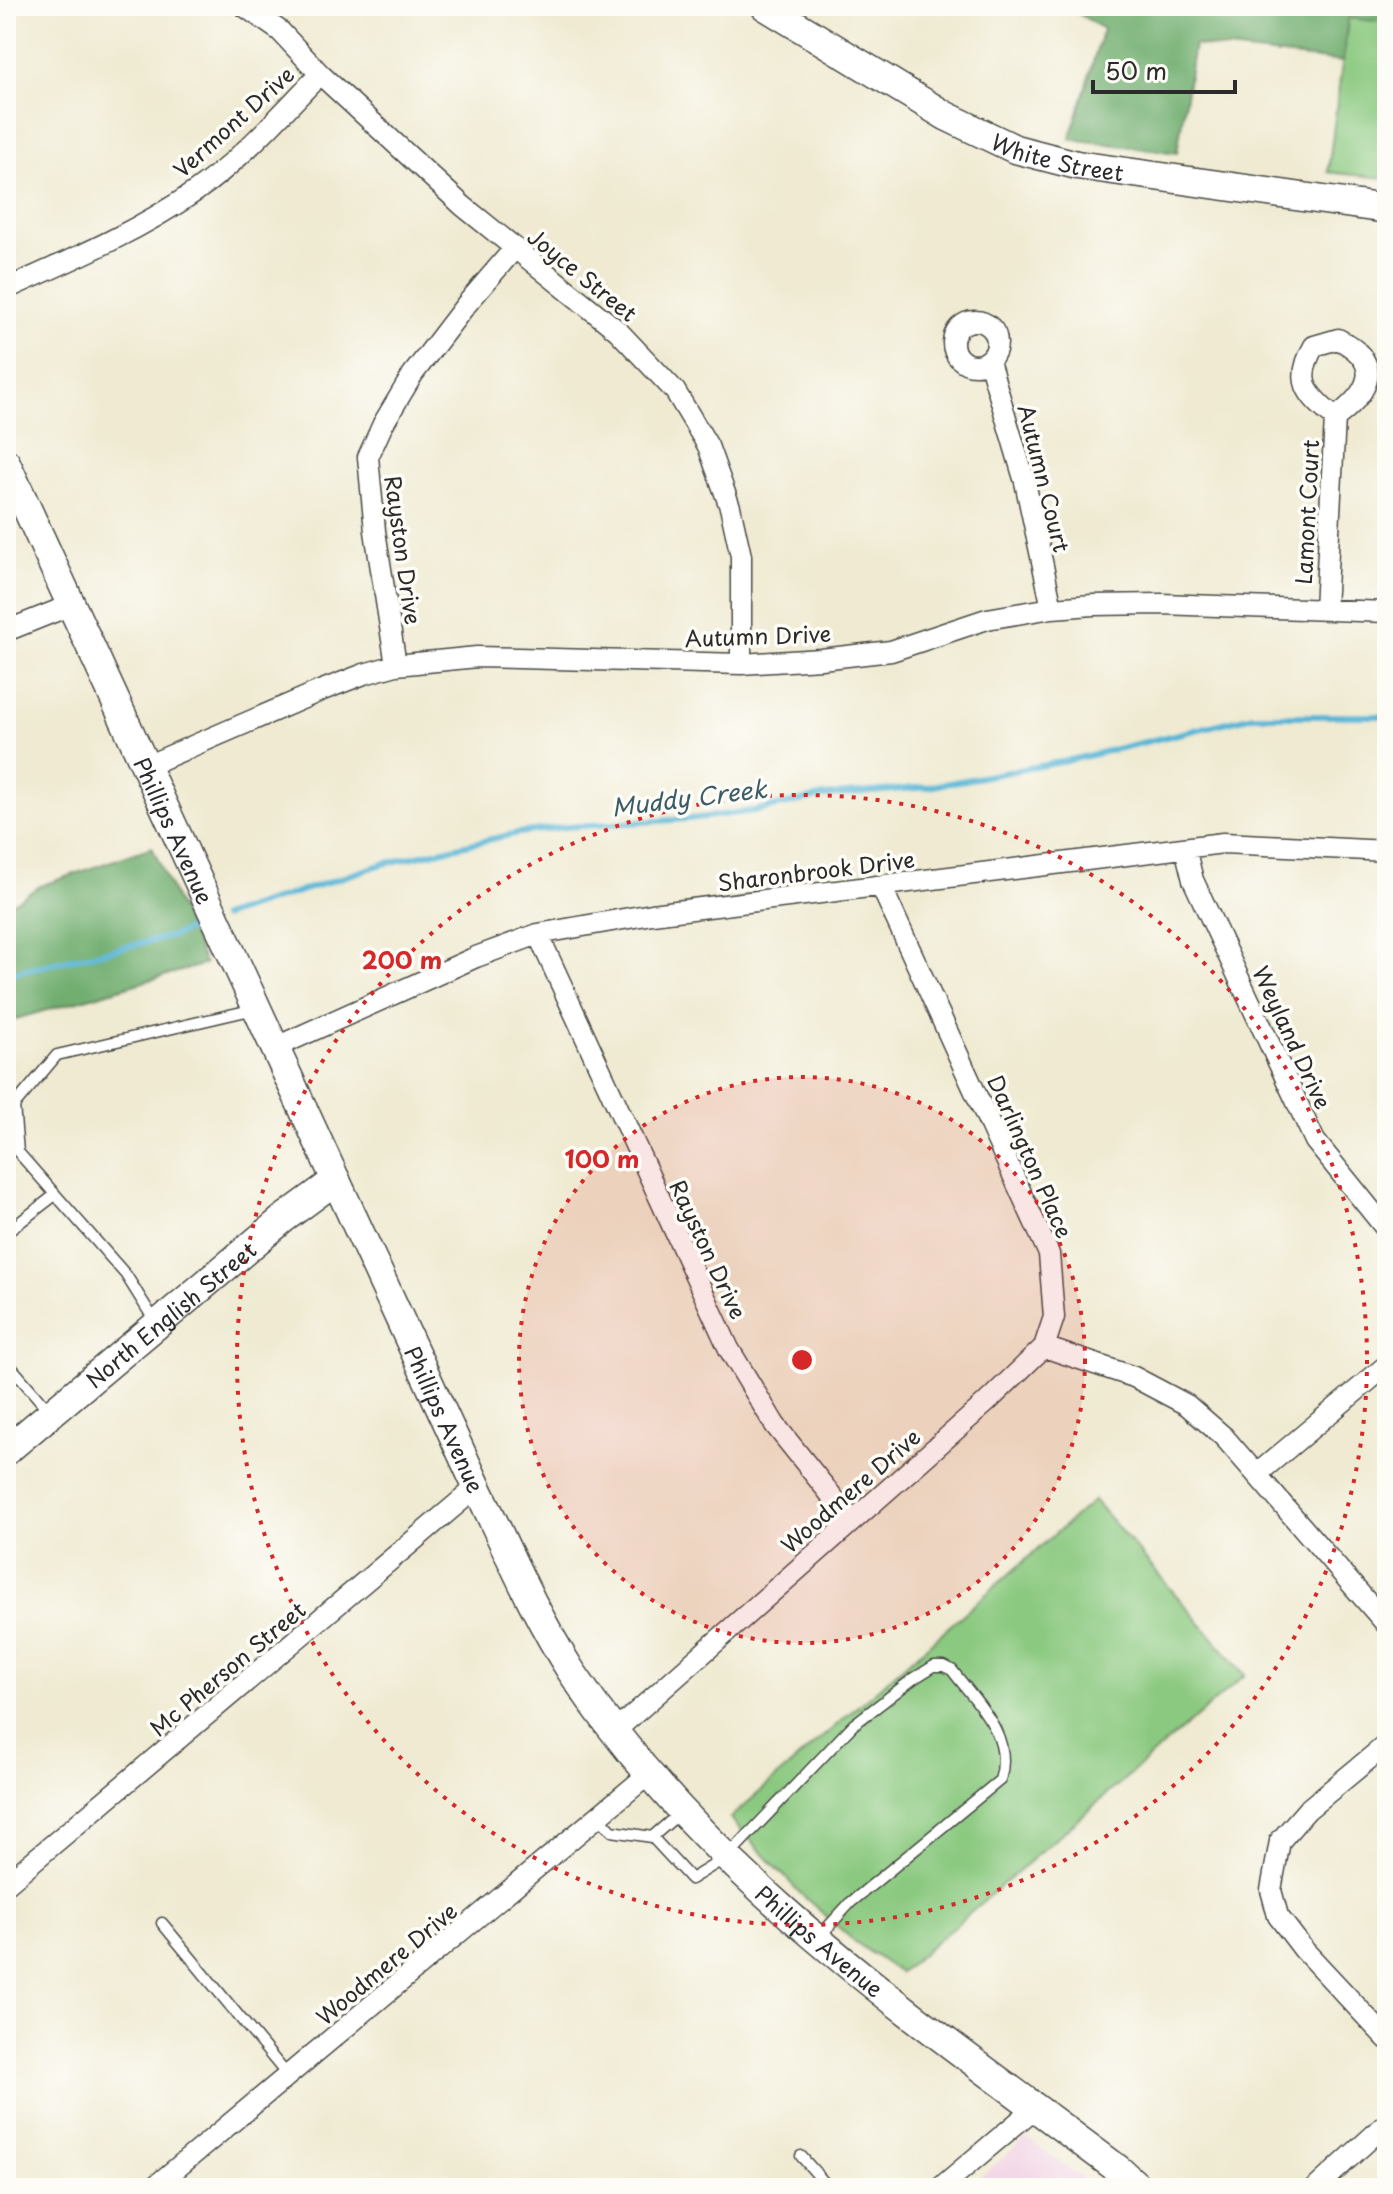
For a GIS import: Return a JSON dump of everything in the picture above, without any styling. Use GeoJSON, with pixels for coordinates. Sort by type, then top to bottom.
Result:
{"type":"FeatureCollection","features":[{"type":"Feature","properties":{"kind":"street","name":"Joyce Street"},"geometry":{"type":"LineString","coordinates":[[244,6],[280,31],[320,74],[463,206],[618,331],[675,391],[708,446],[730,507],[741,556],[741,664]]}},
{"type":"Feature","properties":{"kind":"street","name":"White Street"},"geometry":{"type":"LineString","coordinates":[[765,6],[946,116],[1015,149],[1077,165],[1387,209]]}},
{"type":"Feature","properties":{"kind":"street","name":"Vermont Drive"},"geometry":{"type":"LineString","coordinates":[[6,289],[90,251],[197,190],[250,144],[320,74]]}},
{"type":"Feature","properties":{"kind":"street","name":"Rayston Drive"},"geometry":{"type":"LineString","coordinates":[[396,665],[375,531],[368,457],[383,424],[413,374],[514,249]]}},
{"type":"Feature","properties":{"kind":"street","name":"Autumn Court"},"geometry":{"type":"LineString","coordinates":[[989,361],[1025,482],[1052,608]]}},
{"type":"Feature","properties":{"kind":"street","name":"Lamont Court"},"geometry":{"type":"LineString","coordinates":[[1325,609],[1335,418]]}},
{"type":"Feature","properties":{"kind":"street","name":"Phillips Avenue"},"geometry":{"type":"LineString","coordinates":[[6,463],[477,1487],[552,1640],[615,1731],[757,1888],[860,1976],[1139,2188]]}},
{"type":"Feature","properties":{"kind":"street","name":"Autumn Drive"},"geometry":{"type":"LineString","coordinates":[[144,767],[320,691],[396,665],[477,657],[741,664],[821,659],[891,651],[987,619],[1052,608],[1161,604],[1387,612]]}},
{"type":"Feature","properties":{"kind":"street"},"geometry":{"type":"LineString","coordinates":[[6,631],[71,605]]}},
{"type":"Feature","properties":{"kind":"street","name":"Sharonbrook Drive"},"geometry":{"type":"LineString","coordinates":[[274,1048],[476,957],[538,934],[652,914],[1223,843],[1387,851]]}},
{"type":"Feature","properties":{"kind":"street","name":"Weyland Drive"},"geometry":{"type":"LineString","coordinates":[[1185,848],[1193,880],[1315,1141],[1387,1230]]}},
{"type":"Feature","properties":{"kind":"street","name":"Darlington Place"},"geometry":{"type":"LineString","coordinates":[[881,886],[1049,1254],[1054,1317],[1044,1347]]}},
{"type":"Feature","properties":{"kind":"street","name":"Rayston Drive"},"geometry":{"type":"LineString","coordinates":[[538,934],[729,1349],[775,1425],[851,1520]]}},
{"type":"Feature","properties":{"kind":"street","name":"North English Street"},"geometry":{"type":"LineString","coordinates":[[6,1451],[283,1219],[336,1180]]}},
{"type":"Feature","properties":{"kind":"street"},"geometry":{"type":"LineString","coordinates":[[1044,1347],[1134,1377],[1187,1405],[1224,1437],[1387,1625]]}},
{"type":"Feature","properties":{"kind":"street","name":"Woodmere Drive"},"geometry":{"type":"LineString","coordinates":[[615,1731],[986,1403],[1044,1347]]}},
{"type":"Feature","properties":{"kind":"street"},"geometry":{"type":"LineString","coordinates":[[1257,1474],[1387,1365]]}},
{"type":"Feature","properties":{"kind":"street","name":"Mc Pherson Street"},"geometry":{"type":"LineString","coordinates":[[6,1884],[477,1487]]}},
{"type":"Feature","properties":{"kind":"street"},"geometry":{"type":"LineString","coordinates":[[1387,1744],[1307,1810],[1280,1841],[1271,1890],[1278,1916],[1304,1950],[1387,2039]]}},
{"type":"Feature","properties":{"kind":"street","name":"Woodmere Drive"},"geometry":{"type":"LineString","coordinates":[[153,2188],[650,1773]]}},
{"type":"Feature","properties":{"kind":"street"},"geometry":{"type":"LineString","coordinates":[[940,2188],[1036,2107]]}},
{"type":"Feature","properties":{"kind":"street"},"geometry":{"type":"LineString","coordinates":[[1316,2188],[1387,2123]]}},
{"type":"Feature","properties":{"kind":"lane"},"geometry":{"type":"LineString","coordinates":[[157,1324],[126,1275],[18,1152],[14,1106],[57,1055],[256,1009]]}},
{"type":"Feature","properties":{"kind":"lane"},"geometry":{"type":"LineString","coordinates":[[6,1233],[55,1195]]}},
{"type":"Feature","properties":{"kind":"lane"},"geometry":{"type":"LineString","coordinates":[[6,1361],[51,1413]]}},
{"type":"Feature","properties":{"kind":"lane"},"geometry":{"type":"LineString","coordinates":[[599,1817],[612,1831],[652,1837],[691,1879],[727,1857],[853,1725],[934,1666],[952,1670],[998,1732],[1003,1746],[1004,1766],[1000,1780],[850,1903],[816,1940]]}},
{"type":"Feature","properties":{"kind":"lane"},"geometry":{"type":"LineString","coordinates":[[652,1837],[684,1810]]}},
{"type":"Feature","properties":{"kind":"lane"},"geometry":{"type":"LineString","coordinates":[[162,1923],[288,2077]]}},
{"type":"Feature","properties":{"kind":"lane"},"geometry":{"type":"LineString","coordinates":[[801,2156],[829,2188]]}},
{"type":"Feature","properties":{"kind":"shaded area"},"geometry":{"type":"Polygon","coordinates":[[[1026,2138],[1093,2186],[1096,2188],[968,2188],[1026,2138]]]}},
{"type":"Feature","properties":{"kind":"green space"},"geometry":{"type":"Polygon","coordinates":[[[1066,6],[1387,6],[1387,22],[1348,18],[1343,62],[1194,45],[1177,153],[1070,139],[1103,29],[1066,6]]]}},
{"type":"Feature","properties":{"kind":"green space"},"geometry":{"type":"Polygon","coordinates":[[[1348,18],[1387,22],[1387,146],[1382,178],[1328,172],[1348,18]]]}},
{"type":"Feature","properties":{"kind":"green space"},"geometry":{"type":"Polygon","coordinates":[[[152,847],[205,964],[6,1022],[6,907],[40,886],[152,847]]]}},
{"type":"Feature","properties":{"kind":"green space"},"geometry":{"type":"Polygon","coordinates":[[[1094,1500],[1245,1675],[900,1973],[854,1941],[802,1895],[730,1818],[1094,1500]]]}},
{"type":"Feature","properties":{"kind":"waterway","name":"Muddy Creek"},"geometry":{"type":"LineString","coordinates":[[222,917],[383,864],[518,833],[689,819],[754,811],[824,796],[928,787],[1066,761],[1253,716],[1387,716]]}},
{"type":"Feature","properties":{"kind":"waterway","name":"Muddy Creek"},"geometry":{"type":"LineString","coordinates":[[6,974],[173,936],[207,922]]}}]}
